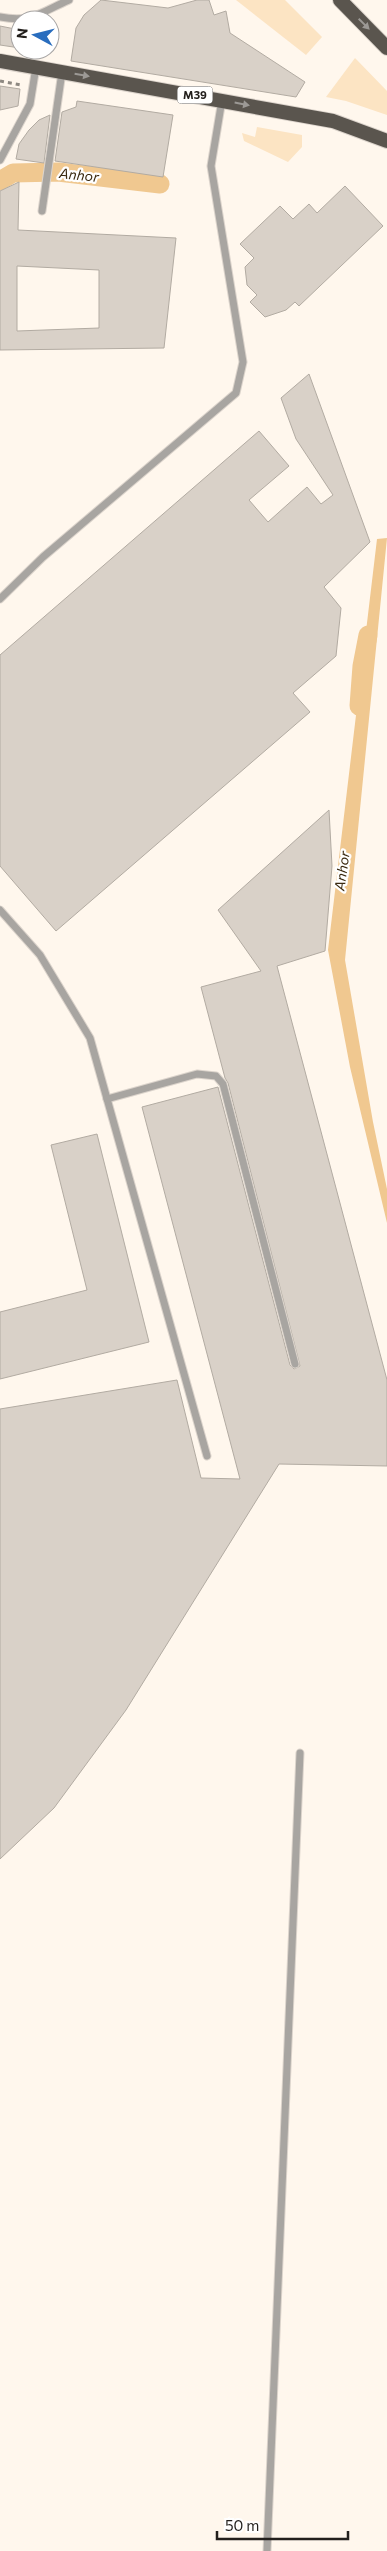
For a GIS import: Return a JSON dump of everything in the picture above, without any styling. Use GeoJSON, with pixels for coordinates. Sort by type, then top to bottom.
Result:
{"type":"FeatureCollection","features":[{"type":"Feature","properties":{"kind":"highway"},"geometry":{"type":"LineString","coordinates":[[340,0],[387,48]]}},
{"type":"Feature","properties":{"kind":"highway","name":"M39"},"geometry":{"type":"LineString","coordinates":[[0,61],[333,121],[387,141]]}},
{"type":"Feature","properties":{"kind":"lane"},"geometry":{"type":"LineString","coordinates":[[0,17],[12,19],[43,15],[68,0]]}},
{"type":"Feature","properties":{"kind":"lane"},"geometry":{"type":"LineString","coordinates":[[0,160],[30,104],[36,67]]}},
{"type":"Feature","properties":{"kind":"lane"},"geometry":{"type":"LineString","coordinates":[[42,211],[62,72]]}},
{"type":"Feature","properties":{"kind":"lane"},"geometry":{"type":"LineString","coordinates":[[0,599],[43,557],[236,393],[243,362],[212,166],[222,100]]}},
{"type":"Feature","properties":{"kind":"lane"},"geometry":{"type":"LineString","coordinates":[[0,910],[40,955],[90,1038],[207,1456]]}},
{"type":"Feature","properties":{"kind":"lane"},"geometry":{"type":"LineString","coordinates":[[107,1099],[197,1074],[216,1076],[222,1084],[295,1364]]}},
{"type":"Feature","properties":{"kind":"lane"},"geometry":{"type":"LineString","coordinates":[[267,2551],[300,1753]]}},
{"type":"Feature","properties":{"kind":"shaded area"},"geometry":{"type":"Polygon","coordinates":[[[236,0],[285,0],[322,37],[306,55],[236,0]]]}},
{"type":"Feature","properties":{"kind":"shaded area"},"geometry":{"type":"Polygon","coordinates":[[[355,58],[387,91],[387,115],[346,101],[326,97],[355,58]]]}},
{"type":"Feature","properties":{"kind":"shaded area"},"geometry":{"type":"Polygon","coordinates":[[[257,127],[302,135],[302,147],[288,162],[244,141],[242,133],[255,137],[257,127]]]}},
{"type":"Feature","properties":{"kind":"water"},"geometry":{"type":"Polygon","coordinates":[[[387,538],[345,960],[373,1122],[387,1189],[387,1223],[350,1067],[328,950],[377,539],[387,538]]]}},
{"type":"Feature","properties":{"kind":"building"},"geometry":{"type":"Polygon","coordinates":[[[101,0],[168,8],[197,0],[209,0],[214,15],[226,11],[230,33],[305,82],[296,97],[71,61],[76,28],[84,15],[101,0]]]}},
{"type":"Feature","properties":{"kind":"building"},"geometry":{"type":"Polygon","coordinates":[[[0,26],[10,28],[10,46],[0,45],[0,26]]]}},
{"type":"Feature","properties":{"kind":"building"},"geometry":{"type":"Polygon","coordinates":[[[0,86],[20,89],[18,106],[0,110],[0,86]]]}},
{"type":"Feature","properties":{"kind":"building"},"geometry":{"type":"Polygon","coordinates":[[[77,101],[173,115],[163,177],[55,161],[62,112],[76,107],[77,101]]]}},
{"type":"Feature","properties":{"kind":"building"},"geometry":{"type":"Polygon","coordinates":[[[50,115],[44,163],[16,159],[19,144],[29,130],[39,120],[50,115]]]}},
{"type":"Feature","properties":{"kind":"building"},"geometry":{"type":"Polygon","coordinates":[[[19,182],[18,230],[176,238],[164,348],[0,350],[0,191],[19,182]],[[17,266],[17,331],[99,328],[99,270],[17,266]]]}},
{"type":"Feature","properties":{"kind":"building"},"geometry":{"type":"Polygon","coordinates":[[[345,186],[383,226],[299,306],[295,302],[286,310],[265,317],[250,302],[257,295],[247,285],[245,267],[254,258],[240,244],[280,206],[293,219],[309,204],[317,213],[345,186]]]}},
{"type":"Feature","properties":{"kind":"building"},"geometry":{"type":"Polygon","coordinates":[[[309,374],[370,542],[324,587],[341,608],[336,656],[293,693],[310,712],[56,931],[0,866],[0,655],[259,431],[289,466],[249,500],[268,522],[307,487],[321,504],[333,495],[296,439],[281,398],[309,374]]]}},
{"type":"Feature","properties":{"kind":"building"},"geometry":{"type":"Polygon","coordinates":[[[329,810],[332,866],[325,951],[277,966],[387,1380],[387,1466],[279,1464],[126,1710],[54,1808],[0,1859],[0,1409],[177,1380],[201,1478],[240,1479],[142,1107],[218,1087],[290,1365],[294,1369],[300,1366],[228,1083],[225,1078],[201,987],[261,971],[218,910],[329,810]]]}},
{"type":"Feature","properties":{"kind":"building"},"geometry":{"type":"Polygon","coordinates":[[[97,1134],[149,1342],[0,1379],[0,1312],[87,1290],[51,1145],[97,1134]]]}},
{"type":"Feature","properties":{"kind":"waterway","name":"Anhor"},"geometry":{"type":"LineString","coordinates":[[0,181],[13,173],[58,172],[160,184]]}},
{"type":"Feature","properties":{"kind":"waterway","name":"Anhor"},"geometry":{"type":"LineString","coordinates":[[359,706],[362,666],[368,635]]}}]}
